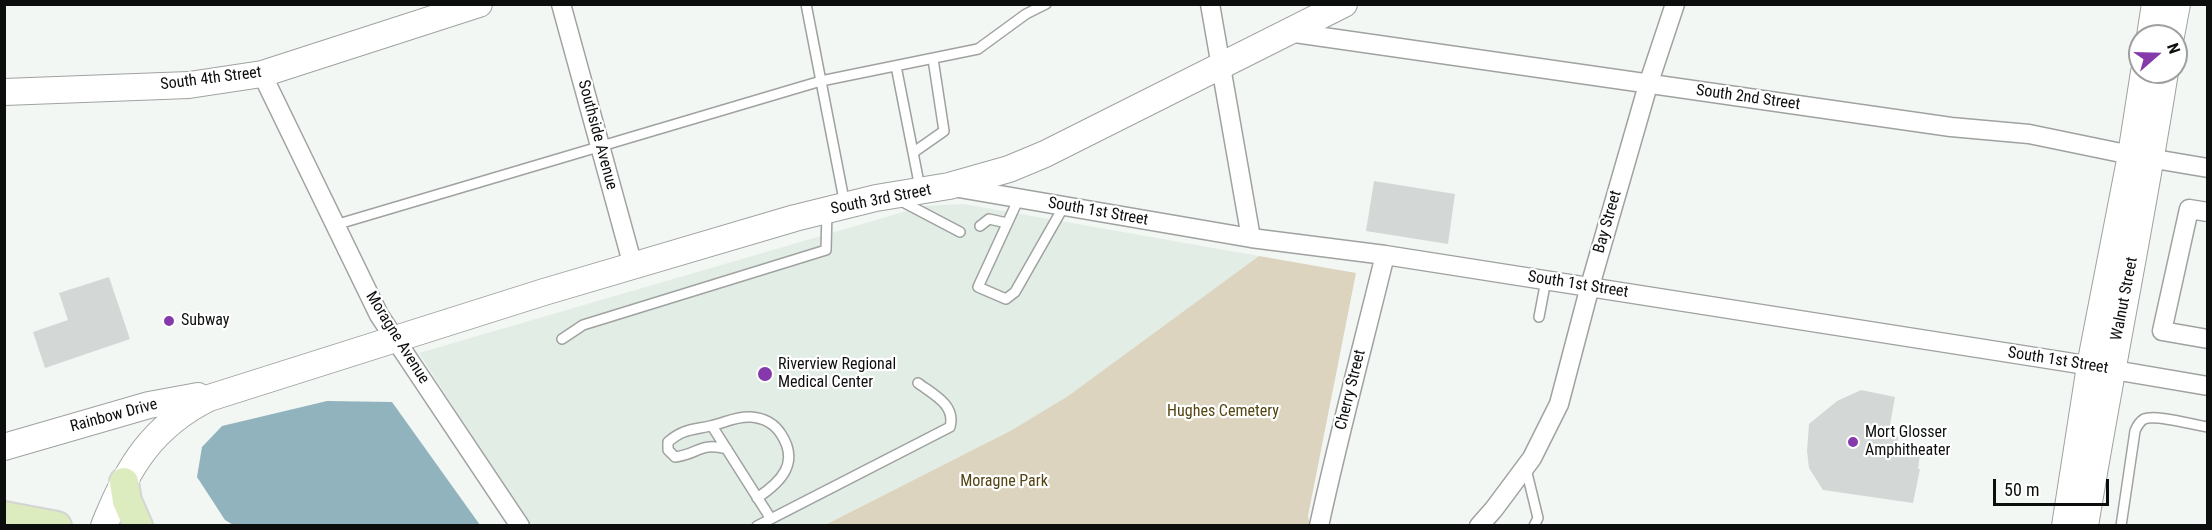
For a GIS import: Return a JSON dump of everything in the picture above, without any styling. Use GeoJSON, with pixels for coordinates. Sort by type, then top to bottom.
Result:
{"type":"FeatureCollection","features":[{"type":"Feature","properties":{"kind":"main road","name":"South 4th Street"},"geometry":{"type":"LineString","coordinates":[[4,92],[189,85],[262,74],[479,4]]}},
{"type":"Feature","properties":{"kind":"main road","name":"South 3rd Street"},"geometry":{"type":"LineString","coordinates":[[396,338],[633,266],[836,208],[891,195],[949,186],[1009,169],[1045,154],[1344,4]]}},
{"type":"Feature","properties":{"kind":"main road"},"geometry":{"type":"LineString","coordinates":[[2152,24],[2155,4]]}},
{"type":"Feature","properties":{"kind":"main road"},"geometry":{"type":"LineString","coordinates":[[2173,24],[2176,4]]}},
{"type":"Feature","properties":{"kind":"main road","name":"Walnut Street"},"geometry":{"type":"LineString","coordinates":[[2141,157],[2144,84]]}},
{"type":"Feature","properties":{"kind":"main road","name":"Walnut Street"},"geometry":{"type":"LineString","coordinates":[[2065,525],[2101,368],[2141,157],[2162,84]]}},
{"type":"Feature","properties":{"kind":"main road","name":"Rainbow Drive"},"geometry":{"type":"LineString","coordinates":[[104,525],[124,482],[144,449],[166,425],[194,405],[225,392],[396,338]]}},
{"type":"Feature","properties":{"kind":"main road","name":"Walnut Street"},"geometry":{"type":"LineString","coordinates":[[2085,525],[2101,368]]}},
{"type":"Feature","properties":{"kind":"main road","name":"Rainbow Drive"},"geometry":{"type":"LineString","coordinates":[[4,447],[150,405],[225,392]]}},
{"type":"Feature","properties":{"kind":"main road"},"geometry":{"type":"LineString","coordinates":[[124,482],[127,501],[138,525]]}},
{"type":"Feature","properties":{"kind":"main road"},"geometry":{"type":"LineString","coordinates":[[4,516],[57,525]]}},
{"type":"Feature","properties":{"kind":"street","name":"Southside Avenue"},"geometry":{"type":"LineString","coordinates":[[561,4],[633,266]]}},
{"type":"Feature","properties":{"kind":"street"},"geometry":{"type":"LineString","coordinates":[[1210,4],[1251,238]]}},
{"type":"Feature","properties":{"kind":"street","name":"Bay Street"},"geometry":{"type":"LineString","coordinates":[[1479,525],[1494,509],[1532,458],[1558,404],[1648,84],[1675,4]]}},
{"type":"Feature","properties":{"kind":"street","name":"South 2nd Street"},"geometry":{"type":"LineString","coordinates":[[1288,32],[1952,127],[2029,134],[2208,168]]}},
{"type":"Feature","properties":{"kind":"street","name":"Moragne Avenue"},"geometry":{"type":"LineString","coordinates":[[262,74],[379,315],[520,525]]}},
{"type":"Feature","properties":{"kind":"street","name":"South 1st Street"},"geometry":{"type":"LineString","coordinates":[[949,186],[1251,238],[1385,255],[1590,286],[2208,386]]}},
{"type":"Feature","properties":{"kind":"street"},"geometry":{"type":"LineString","coordinates":[[2208,212],[2189,209],[2162,331],[2208,339]]}},
{"type":"Feature","properties":{"kind":"street","name":"Cherry Street"},"geometry":{"type":"LineString","coordinates":[[1319,525],[1356,365],[1385,255]]}},
{"type":"Feature","properties":{"kind":"lane"},"geometry":{"type":"LineString","coordinates":[[562,339],[583,325],[826,250],[836,208],[821,81],[806,4]]}},
{"type":"Feature","properties":{"kind":"lane"},"geometry":{"type":"LineString","coordinates":[[335,225],[821,81],[978,49],[1026,14],[1046,4]]}},
{"type":"Feature","properties":{"kind":"lane"},"geometry":{"type":"LineString","coordinates":[[914,152],[944,131],[933,59]]}},
{"type":"Feature","properties":{"kind":"lane"},"geometry":{"type":"LineString","coordinates":[[896,66],[921,191]]}},
{"type":"Feature","properties":{"kind":"lane"},"geometry":{"type":"LineString","coordinates":[[891,195],[960,231]]}},
{"type":"Feature","properties":{"kind":"lane"},"geometry":{"type":"LineString","coordinates":[[1019,198],[1007,223],[991,247],[978,287],[1006,299],[1015,292],[1064,206]]}},
{"type":"Feature","properties":{"kind":"lane"},"geometry":{"type":"LineString","coordinates":[[980,226],[990,219],[1007,223]]}},
{"type":"Feature","properties":{"kind":"lane"},"geometry":{"type":"LineString","coordinates":[[1539,317],[1546,280]]}},
{"type":"Feature","properties":{"kind":"lane"},"geometry":{"type":"LineString","coordinates":[[757,525],[950,427],[952,419],[950,409],[918,383]]}},
{"type":"Feature","properties":{"kind":"lane"},"geometry":{"type":"LineString","coordinates":[[727,449],[716,446],[702,447],[685,456],[675,458],[668,450],[668,442],[679,433],[712,426],[738,417],[753,417],[774,424],[786,441],[789,463],[775,487],[757,498]]}},
{"type":"Feature","properties":{"kind":"lane"},"geometry":{"type":"LineString","coordinates":[[2121,525],[2138,424],[2143,420],[2154,418],[2208,427]]}},
{"type":"Feature","properties":{"kind":"lane"},"geometry":{"type":"LineString","coordinates":[[712,426],[771,519]]}},
{"type":"Feature","properties":{"kind":"lane"},"geometry":{"type":"LineString","coordinates":[[1525,467],[1538,518],[1533,525]]}},
{"type":"Feature","properties":{"kind":"shaded area","name":"Riverview Regional Medical Center"},"geometry":{"type":"Polygon","coordinates":[[[964,204],[1259,256],[1068,396],[1012,430],[825,525],[529,525],[419,353],[924,206],[964,204]]]}},
{"type":"Feature","properties":{"kind":"green space","name":"Hughes Cemetery"},"geometry":{"type":"Polygon","coordinates":[[[1259,256],[1356,273],[1308,516],[1310,525],[825,525],[1012,430],[1068,396],[1259,256]]]}},
{"type":"Feature","properties":{"kind":"water"},"geometry":{"type":"Polygon","coordinates":[[[327,401],[392,402],[480,525],[235,526],[225,520],[197,477],[202,447],[222,426],[327,401]]]}},
{"type":"Feature","properties":{"kind":"building"},"geometry":{"type":"Polygon","coordinates":[[[1374,181],[1455,194],[1448,244],[1366,231],[1374,181]]]}},
{"type":"Feature","properties":{"kind":"building"},"geometry":{"type":"Polygon","coordinates":[[[109,277],[130,339],[45,368],[33,332],[68,320],[59,293],[109,277]]]}},
{"type":"Feature","properties":{"kind":"building","name":"Mort Glosser Amphitheater"},"geometry":{"type":"Polygon","coordinates":[[[1861,390],[1895,397],[1890,425],[1898,437],[1898,451],[1920,455],[1918,469],[1920,469],[1913,503],[1823,490],[1809,468],[1807,451],[1809,424],[1837,401],[1861,390]]]}},
{"type":"Feature","properties":{"kind":"place","name":"Subway"},"geometry":{"type":"Point","coordinates":[169,321]}},
{"type":"Feature","properties":{"kind":"place","name":"Riverview Regional Medical Center"},"geometry":{"type":"Point","coordinates":[765,374]}},
{"type":"Feature","properties":{"kind":"place","name":"Mort Glosser Amphitheater"},"geometry":{"type":"Point","coordinates":[1853,442]}},
{"type":"Feature","properties":{"kind":"park label","name":"Moragne Park"},"geometry":{"type":"Point","coordinates":[1004,482]}}]}
